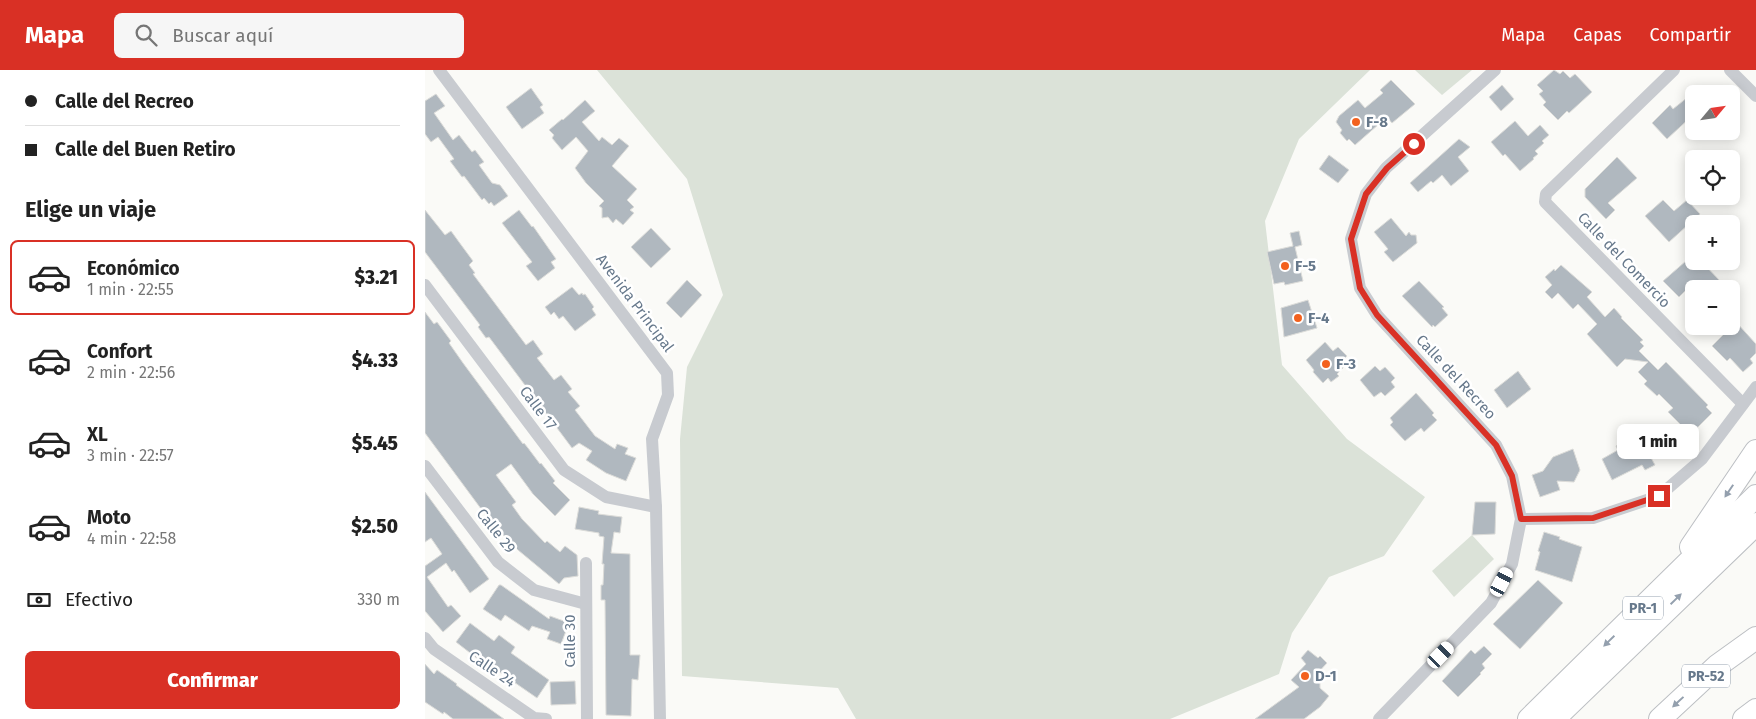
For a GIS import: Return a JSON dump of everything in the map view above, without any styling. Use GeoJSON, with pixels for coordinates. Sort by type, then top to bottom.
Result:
{"type":"FeatureCollection","features":[{"type":"Feature","properties":{"kind":"highway"},"geometry":{"type":"LineString","coordinates":[[1667,586],[1756,451]]}},
{"type":"Feature","properties":{"kind":"highway","name":"PR-1"},"geometry":{"type":"LineString","coordinates":[[1529,719],[1667,586],[1756,496]]}},
{"type":"Feature","properties":{"kind":"highway","name":"PR-1"},"geometry":{"type":"LineString","coordinates":[[1554,719],[1756,524]]}},
{"type":"Feature","properties":{"kind":"highway","name":"PR-52"},"geometry":{"type":"LineString","coordinates":[[1660,719],[1717,666],[1756,638]]}},
{"type":"Feature","properties":{"kind":"highway"},"geometry":{"type":"LineString","coordinates":[[1744,719],[1756,710]]}},
{"type":"Feature","properties":{"kind":"street","name":"Avenida Principal"},"geometry":{"type":"LineString","coordinates":[[439,70],[667,373],[668,395],[651,439],[656,507],[660,719]]}},
{"type":"Feature","properties":{"kind":"street","name":"Calle del Recreo"},"geometry":{"type":"LineString","coordinates":[[1379,719],[1491,603],[1512,564],[1521,519],[1512,476],[1496,445],[1377,315],[1360,288],[1351,239],[1366,194],[1387,168],[1495,70]]}},
{"type":"Feature","properties":{"kind":"street","name":"Calle del Comercio"},"geometry":{"type":"LineString","coordinates":[[1674,70],[1546,194],[1545,202],[1743,404]]}},
{"type":"Feature","properties":{"kind":"street"},"geometry":{"type":"LineString","coordinates":[[1730,70],[1756,96]]}},
{"type":"Feature","properties":{"kind":"street","name":"Calle 17"},"geometry":{"type":"LineString","coordinates":[[425,286],[564,470],[606,497],[656,507]]}},
{"type":"Feature","properties":{"kind":"street"},"geometry":{"type":"LineString","coordinates":[[1521,519],[1593,518],[1659,496],[1702,459],[1756,387]]}},
{"type":"Feature","properties":{"kind":"street","name":"Calle 29"},"geometry":{"type":"LineString","coordinates":[[425,466],[498,562],[534,590],[586,604]]}},
{"type":"Feature","properties":{"kind":"street","name":"Calle 30"},"geometry":{"type":"LineString","coordinates":[[586,563],[587,719]]}},
{"type":"Feature","properties":{"kind":"street","name":"Calle 24"},"geometry":{"type":"LineString","coordinates":[[425,638],[434,649],[534,718],[546,719]]}},
{"type":"Feature","properties":{"kind":"shaded area"},"geometry":{"type":"Polygon","coordinates":[[[597,70],[1370,70],[1299,139],[1265,221],[1282,365],[1347,439],[1425,497],[1384,556],[1329,577],[1292,633],[1279,674],[1170,719],[856,719],[838,688],[682,676],[680,439],[687,367],[723,295],[687,179],[597,70]]]}},
{"type":"Feature","properties":{"kind":"shaded area"},"geometry":{"type":"Polygon","coordinates":[[[1415,70],[1472,70],[1442,95],[1415,70]]]}},
{"type":"Feature","properties":{"kind":"shaded area"},"geometry":{"type":"Polygon","coordinates":[[[1472,535],[1494,559],[1454,597],[1432,571],[1472,535]]]}},
{"type":"Feature","properties":{"kind":"building"},"geometry":{"type":"Polygon","coordinates":[[[1554,70],[1560,74],[1563,71],[1570,78],[1575,74],[1592,92],[1569,113],[1567,111],[1558,120],[1543,105],[1546,102],[1539,94],[1543,91],[1537,85],[1554,70]]]}},
{"type":"Feature","properties":{"kind":"building"},"geometry":{"type":"Polygon","coordinates":[[[1391,80],[1415,104],[1392,123],[1387,117],[1355,145],[1349,139],[1347,141],[1340,133],[1342,130],[1336,122],[1339,116],[1358,100],[1365,108],[1383,93],[1380,90],[1391,80]]]}},
{"type":"Feature","properties":{"kind":"building"},"geometry":{"type":"Polygon","coordinates":[[[1502,85],[1514,99],[1501,111],[1489,97],[1502,85]]]}},
{"type":"Feature","properties":{"kind":"building"},"geometry":{"type":"Polygon","coordinates":[[[531,88],[543,105],[540,107],[544,113],[522,129],[506,107],[531,88]]]}},
{"type":"Feature","properties":{"kind":"building"},"geometry":{"type":"Polygon","coordinates":[[[436,94],[445,106],[434,113],[453,140],[459,135],[472,152],[475,150],[484,162],[479,165],[492,183],[500,185],[508,196],[494,206],[491,202],[489,204],[484,198],[482,200],[464,176],[462,177],[450,161],[454,159],[438,137],[431,142],[425,134],[425,101],[436,94]]]}},
{"type":"Feature","properties":{"kind":"building"},"geometry":{"type":"Polygon","coordinates":[[[1685,99],[1685,122],[1667,139],[1652,123],[1670,105],[1673,109],[1685,99]]]}},
{"type":"Feature","properties":{"kind":"building"},"geometry":{"type":"Polygon","coordinates":[[[585,100],[595,111],[582,122],[599,141],[602,137],[612,145],[619,138],[629,146],[612,166],[637,189],[627,200],[634,207],[630,210],[634,213],[623,225],[616,219],[613,223],[608,217],[602,218],[602,208],[599,206],[604,201],[586,183],[575,168],[588,151],[576,137],[562,150],[552,138],[554,135],[549,130],[585,100]]]}},
{"type":"Feature","properties":{"kind":"building"},"geometry":{"type":"Polygon","coordinates":[[[1515,121],[1528,136],[1540,125],[1549,135],[1542,141],[1544,143],[1535,151],[1538,154],[1534,159],[1520,171],[1491,142],[1515,121]]]}},
{"type":"Feature","properties":{"kind":"building"},"geometry":{"type":"Polygon","coordinates":[[[1459,139],[1470,147],[1458,157],[1469,171],[1451,186],[1442,175],[1418,192],[1410,183],[1459,139]]]}},
{"type":"Feature","properties":{"kind":"building"},"geometry":{"type":"Polygon","coordinates":[[[1329,155],[1349,170],[1338,183],[1319,169],[1329,155]]]}},
{"type":"Feature","properties":{"kind":"building"},"geometry":{"type":"Polygon","coordinates":[[[1617,157],[1637,178],[1608,203],[1615,210],[1606,219],[1585,197],[1585,189],[1617,157]]]}},
{"type":"Feature","properties":{"kind":"building"},"geometry":{"type":"Polygon","coordinates":[[[1663,200],[1674,211],[1685,202],[1685,205],[1692,205],[1700,214],[1685,215],[1685,228],[1669,242],[1645,216],[1663,200]]]}},
{"type":"Feature","properties":{"kind":"building"},"geometry":{"type":"Polygon","coordinates":[[[425,210],[445,235],[451,231],[473,261],[469,265],[475,273],[473,274],[526,345],[533,340],[543,354],[537,358],[554,380],[561,375],[572,389],[568,392],[580,406],[575,410],[595,436],[615,449],[617,444],[628,448],[625,454],[636,458],[626,481],[606,473],[586,460],[592,451],[579,443],[572,448],[489,337],[486,338],[478,327],[480,325],[425,252],[425,210]]]}},
{"type":"Feature","properties":{"kind":"building"},"geometry":{"type":"Polygon","coordinates":[[[519,210],[533,226],[556,259],[551,262],[555,268],[538,281],[526,266],[532,262],[502,223],[519,210]]]}},
{"type":"Feature","properties":{"kind":"building"},"geometry":{"type":"Polygon","coordinates":[[[1391,218],[1406,236],[1409,232],[1411,235],[1416,235],[1417,243],[1393,262],[1384,252],[1388,249],[1374,232],[1391,218]]]}},
{"type":"Feature","properties":{"kind":"building"},"geometry":{"type":"Polygon","coordinates":[[[651,228],[671,249],[651,268],[631,247],[651,228]]]}},
{"type":"Feature","properties":{"kind":"building","name":"F-5"},"geometry":{"type":"Polygon","coordinates":[[[1299,231],[1302,245],[1295,247],[1303,281],[1285,285],[1284,282],[1274,284],[1267,252],[1293,246],[1290,233],[1299,231]]]}},
{"type":"Feature","properties":{"kind":"building"},"geometry":{"type":"Polygon","coordinates":[[[1685,262],[1685,270],[1710,270],[1719,280],[1685,280],[1685,291],[1679,297],[1663,281],[1685,262]]]}},
{"type":"Feature","properties":{"kind":"building"},"geometry":{"type":"Polygon","coordinates":[[[1561,265],[1592,292],[1587,297],[1605,317],[1614,308],[1621,318],[1643,340],[1640,342],[1644,346],[1639,351],[1658,370],[1666,362],[1708,405],[1706,407],[1712,413],[1691,434],[1696,439],[1687,447],[1677,437],[1685,429],[1668,412],[1673,408],[1659,394],[1657,396],[1644,384],[1647,381],[1638,372],[1648,362],[1625,359],[1617,367],[1587,334],[1597,324],[1578,304],[1573,309],[1558,293],[1552,299],[1545,292],[1552,285],[1545,277],[1561,265]]]}},
{"type":"Feature","properties":{"kind":"building"},"geometry":{"type":"Polygon","coordinates":[[[687,280],[702,295],[681,318],[666,303],[687,280]]]}},
{"type":"Feature","properties":{"kind":"building"},"geometry":{"type":"Polygon","coordinates":[[[1419,281],[1444,307],[1442,308],[1448,315],[1435,327],[1433,325],[1432,327],[1402,296],[1419,281]]]}},
{"type":"Feature","properties":{"kind":"building"},"geometry":{"type":"Polygon","coordinates":[[[572,287],[579,295],[585,294],[594,307],[592,309],[596,315],[575,331],[563,316],[559,319],[554,312],[551,315],[545,307],[572,287]]]}},
{"type":"Feature","properties":{"kind":"building","name":"F-4"},"geometry":{"type":"Polygon","coordinates":[[[1308,300],[1317,328],[1284,337],[1281,308],[1308,300]]]}},
{"type":"Feature","properties":{"kind":"building"},"geometry":{"type":"Polygon","coordinates":[[[425,312],[434,324],[437,322],[451,341],[449,343],[463,363],[523,444],[555,481],[553,483],[570,500],[555,516],[533,494],[511,464],[496,475],[516,502],[512,505],[522,519],[545,543],[547,541],[560,552],[565,546],[577,555],[578,576],[564,578],[559,584],[518,550],[493,525],[425,433],[425,312]]]}},
{"type":"Feature","properties":{"kind":"building"},"geometry":{"type":"Polygon","coordinates":[[[1740,326],[1756,344],[1756,353],[1750,359],[1753,363],[1743,372],[1730,358],[1727,361],[1712,346],[1723,335],[1740,335],[1740,326]]]}},
{"type":"Feature","properties":{"kind":"building","name":"F-3"},"geometry":{"type":"Polygon","coordinates":[[[1325,342],[1333,351],[1338,347],[1347,356],[1342,361],[1346,365],[1337,374],[1339,376],[1331,382],[1328,378],[1323,383],[1313,372],[1314,370],[1306,360],[1325,342]]]}},
{"type":"Feature","properties":{"kind":"building"},"geometry":{"type":"Polygon","coordinates":[[[1375,366],[1380,371],[1385,367],[1395,378],[1391,382],[1395,387],[1385,396],[1381,392],[1374,397],[1360,380],[1375,366]]]}},
{"type":"Feature","properties":{"kind":"building"},"geometry":{"type":"Polygon","coordinates":[[[1518,371],[1531,389],[1507,408],[1494,390],[1518,371]]]}},
{"type":"Feature","properties":{"kind":"building"},"geometry":{"type":"Polygon","coordinates":[[[1416,393],[1434,413],[1432,415],[1437,420],[1424,432],[1421,428],[1405,441],[1390,425],[1393,422],[1390,418],[1416,393]]]}},
{"type":"Feature","properties":{"kind":"building"},"geometry":{"type":"Polygon","coordinates":[[[1634,427],[1655,465],[1645,470],[1642,465],[1612,480],[1602,459],[1618,450],[1616,446],[1624,441],[1620,434],[1634,427]]]}},
{"type":"Feature","properties":{"kind":"building"},"geometry":{"type":"Polygon","coordinates":[[[1573,449],[1580,470],[1574,482],[1557,481],[1560,490],[1540,497],[1532,475],[1543,471],[1553,457],[1573,449]]]}},
{"type":"Feature","properties":{"kind":"building"},"geometry":{"type":"Polygon","coordinates":[[[425,492],[489,579],[470,593],[454,570],[452,572],[446,563],[427,577],[448,607],[451,605],[461,616],[443,632],[425,611],[425,566],[442,554],[431,538],[425,542],[425,492]]]}},
{"type":"Feature","properties":{"kind":"building"},"geometry":{"type":"Polygon","coordinates":[[[1475,502],[1496,502],[1495,534],[1472,535],[1475,502]]]}},
{"type":"Feature","properties":{"kind":"building"},"geometry":{"type":"Polygon","coordinates":[[[579,507],[599,511],[598,514],[622,517],[620,533],[614,532],[611,553],[630,554],[630,655],[640,655],[638,680],[632,679],[631,716],[606,715],[605,600],[601,600],[604,537],[599,536],[599,533],[575,529],[579,507]]]}},
{"type":"Feature","properties":{"kind":"building"},"geometry":{"type":"Polygon","coordinates":[[[1544,532],[1582,547],[1572,582],[1535,570],[1544,532]]]}},
{"type":"Feature","properties":{"kind":"building"},"geometry":{"type":"Polygon","coordinates":[[[1538,580],[1563,603],[1520,649],[1493,624],[1538,580]]]}},
{"type":"Feature","properties":{"kind":"building"},"geometry":{"type":"Polygon","coordinates":[[[499,585],[549,619],[550,616],[569,623],[561,644],[547,639],[550,632],[532,626],[529,631],[505,615],[501,621],[483,609],[499,585]]]}},
{"type":"Feature","properties":{"kind":"building"},"geometry":{"type":"Polygon","coordinates":[[[470,623],[494,641],[499,635],[515,647],[511,653],[549,680],[537,698],[498,671],[496,673],[456,642],[470,623]]]}},
{"type":"Feature","properties":{"kind":"building"},"geometry":{"type":"Polygon","coordinates":[[[1484,646],[1492,654],[1482,664],[1485,668],[1458,697],[1442,681],[1471,650],[1475,654],[1484,646]]]}},
{"type":"Feature","properties":{"kind":"building"},"geometry":{"type":"Polygon","coordinates":[[[1308,650],[1318,658],[1320,656],[1327,663],[1314,677],[1320,683],[1320,688],[1329,696],[1320,707],[1304,719],[1255,719],[1299,687],[1291,680],[1306,664],[1301,658],[1308,650]]]}},
{"type":"Feature","properties":{"kind":"building"},"geometry":{"type":"Polygon","coordinates":[[[425,664],[434,674],[437,670],[504,719],[453,719],[425,702],[425,664]]]}},
{"type":"Feature","properties":{"kind":"building"},"geometry":{"type":"Polygon","coordinates":[[[575,681],[576,704],[551,705],[550,682],[575,681]]]}},
{"type":"Feature","properties":{"kind":"place","name":"F-8"},"geometry":{"type":"Point","coordinates":[1356,122]}},
{"type":"Feature","properties":{"kind":"place","name":"F-5"},"geometry":{"type":"Point","coordinates":[1285,266]}},
{"type":"Feature","properties":{"kind":"place","name":"F-4"},"geometry":{"type":"Point","coordinates":[1298,318]}},
{"type":"Feature","properties":{"kind":"place","name":"F-3"},"geometry":{"type":"Point","coordinates":[1326,364]}},
{"type":"Feature","properties":{"kind":"place","name":"D-1"},"geometry":{"type":"Point","coordinates":[1305,676]}},
{"type":"Feature","properties":{"kind":"route"},"geometry":{"type":"LineString","coordinates":[[1414,144],[1387,168],[1366,194],[1351,239],[1360,288],[1377,315],[1496,445],[1512,476],[1521,519],[1593,518],[1659,496]]}}]}
